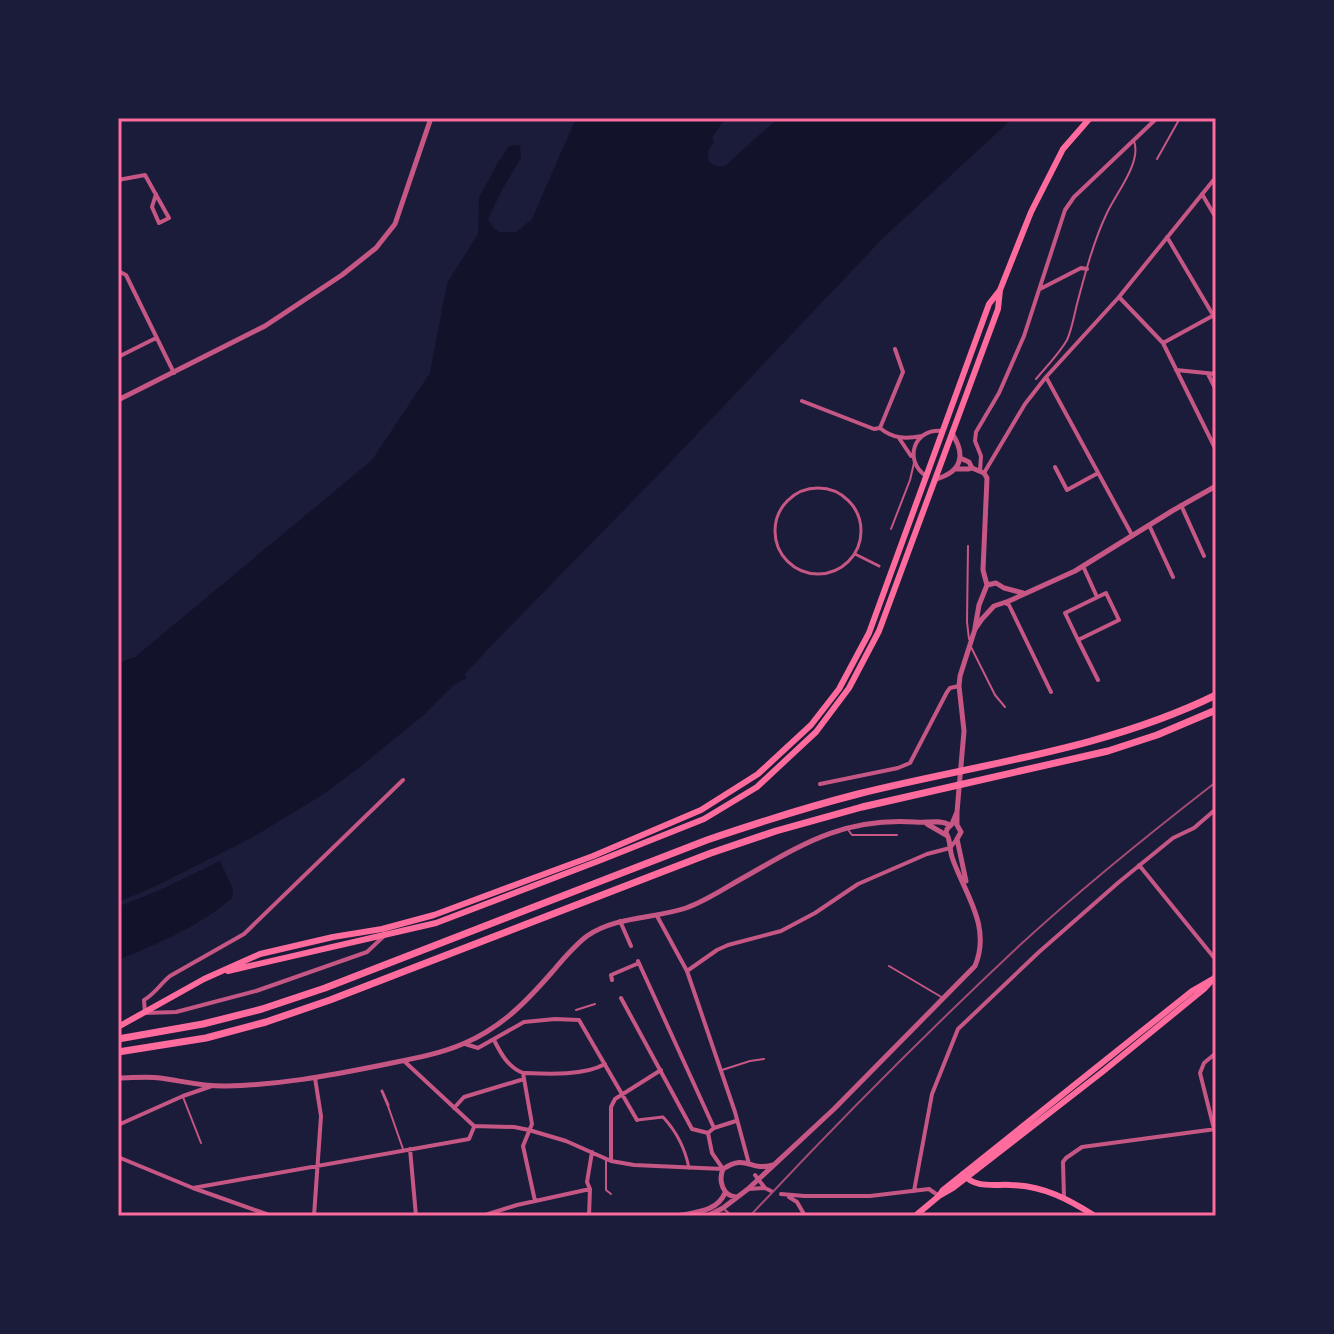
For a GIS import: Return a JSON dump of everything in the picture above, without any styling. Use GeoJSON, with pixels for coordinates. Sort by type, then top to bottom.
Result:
{"type":"FeatureCollection","features":[{"type":"Feature","properties":{"kind":"highway"},"geometry":{"type":"LineString","coordinates":[[118,1039],[203,1024],[275,1005],[770,818],[859,794],[1102,738],[1216,695]]}},
{"type":"Feature","properties":{"kind":"highway"},"geometry":{"type":"LineString","coordinates":[[118,1052],[206,1038],[292,1013],[776,831],[862,807],[1108,751],[1157,735],[1216,710]]}},
{"type":"Feature","properties":{"kind":"main road"},"geometry":{"type":"LineString","coordinates":[[213,974],[436,923],[704,819],[757,787],[816,732],[849,688],[879,631],[953,435],[998,309],[1000,290],[1031,212],[1063,149],[1090,118]]}},
{"type":"Feature","properties":{"kind":"main road"},"geometry":{"type":"LineString","coordinates":[[118,1027],[213,974],[260,954],[434,915],[593,856],[701,810],[758,774],[811,725],[839,689],[869,633],[989,304],[1000,290]]}},
{"type":"Feature","properties":{"kind":"main road"},"geometry":{"type":"LineString","coordinates":[[942,431],[953,435]]}},
{"type":"Feature","properties":{"kind":"main road"},"geometry":{"type":"LineString","coordinates":[[926,476],[936,479]]}},
{"type":"Feature","properties":{"kind":"main road"},"geometry":{"type":"LineString","coordinates":[[915,1216],[943,1190],[1192,991],[1201,984],[1214,981]]}},
{"type":"Feature","properties":{"kind":"main road"},"geometry":{"type":"LineString","coordinates":[[964,1176],[979,1184],[1030,1186],[1064,1198],[1095,1216]]}},
{"type":"Feature","properties":{"kind":"street"},"geometry":{"type":"LineString","coordinates":[[118,400],[265,326],[342,275],[376,248],[395,224],[431,118]]}},
{"type":"Feature","properties":{"kind":"street"},"geometry":{"type":"LineString","coordinates":[[982,472],[976,432],[999,393],[1024,336],[1065,210],[1074,197],[1157,118]]}},
{"type":"Feature","properties":{"kind":"street"},"geometry":{"type":"LineString","coordinates":[[118,180],[145,175],[156,194],[169,218],[159,223],[152,207],[156,194]]}},
{"type":"Feature","properties":{"kind":"street"},"geometry":{"type":"LineString","coordinates":[[982,472],[1046,377],[1119,297],[1216,177]]}},
{"type":"Feature","properties":{"kind":"street"},"geometry":{"type":"LineString","coordinates":[[1202,194],[1216,218]]}},
{"type":"Feature","properties":{"kind":"street"},"geometry":{"type":"LineString","coordinates":[[1163,343],[1215,315],[1167,237]]}},
{"type":"Feature","properties":{"kind":"street"},"geometry":{"type":"LineString","coordinates":[[1038,290],[1081,268],[1087,269]]}},
{"type":"Feature","properties":{"kind":"street"},"geometry":{"type":"LineString","coordinates":[[118,271],[126,275],[174,373]]}},
{"type":"Feature","properties":{"kind":"street"},"geometry":{"type":"LineString","coordinates":[[1119,297],[1163,343],[1216,450]]}},
{"type":"Feature","properties":{"kind":"street"},"geometry":{"type":"LineString","coordinates":[[118,357],[156,338]]}},
{"type":"Feature","properties":{"kind":"street"},"geometry":{"type":"LineString","coordinates":[[880,428],[903,372],[895,349]]}},
{"type":"Feature","properties":{"kind":"street"},"geometry":{"type":"LineString","coordinates":[[1176,370],[1216,374]]}},
{"type":"Feature","properties":{"kind":"street"},"geometry":{"type":"LineString","coordinates":[[1208,374],[1216,390]]}},
{"type":"Feature","properties":{"kind":"street"},"geometry":{"type":"LineString","coordinates":[[1046,377],[1132,535]]}},
{"type":"Feature","properties":{"kind":"street"},"geometry":{"type":"LineString","coordinates":[[802,401],[874,429],[880,428]]}},
{"type":"Feature","properties":{"kind":"street"},"geometry":{"type":"LineString","coordinates":[[880,428],[899,438],[922,436]]}},
{"type":"Feature","properties":{"kind":"street"},"geometry":{"type":"LineString","coordinates":[[913,459],[915,446],[922,436],[932,430],[942,431]]}},
{"type":"Feature","properties":{"kind":"street"},"geometry":{"type":"LineString","coordinates":[[936,479],[955,469],[960,458],[953,435]]}},
{"type":"Feature","properties":{"kind":"street"},"geometry":{"type":"LineString","coordinates":[[899,438],[926,476]]}},
{"type":"Feature","properties":{"kind":"street"},"geometry":{"type":"LineString","coordinates":[[960,458],[969,462],[972,468]]}},
{"type":"Feature","properties":{"kind":"street"},"geometry":{"type":"LineString","coordinates":[[1055,467],[1067,490],[1098,473]]}},
{"type":"Feature","properties":{"kind":"street"},"geometry":{"type":"LineString","coordinates":[[707,1216],[748,1189],[834,1109],[968,974],[978,957],[979,925],[947,829],[953,825],[957,810],[963,750],[959,686],[962,665],[987,585],[983,570],[987,478],[972,468],[955,469]]}},
{"type":"Feature","properties":{"kind":"street"},"geometry":{"type":"LineString","coordinates":[[975,629],[994,606],[1083,566],[1216,486]]}},
{"type":"Feature","properties":{"kind":"street"},"geometry":{"type":"LineString","coordinates":[[820,488],[834,491],[846,499],[854,508],[861,531],[855,554],[841,567],[823,574],[802,571],[793,565],[785,558],[776,540],[775,530],[784,505],[793,496],[820,488]]}},
{"type":"Feature","properties":{"kind":"street"},"geometry":{"type":"LineString","coordinates":[[1181,505],[1204,556]]}},
{"type":"Feature","properties":{"kind":"street"},"geometry":{"type":"LineString","coordinates":[[1149,525],[1173,577]]}},
{"type":"Feature","properties":{"kind":"street"},"geometry":{"type":"LineString","coordinates":[[855,554],[879,566]]}},
{"type":"Feature","properties":{"kind":"street"},"geometry":{"type":"LineString","coordinates":[[1083,566],[1097,598]]}},
{"type":"Feature","properties":{"kind":"street"},"geometry":{"type":"LineString","coordinates":[[987,585],[996,583],[1024,593]]}},
{"type":"Feature","properties":{"kind":"street"},"geometry":{"type":"LineString","coordinates":[[1003,602],[1006,595],[1004,588]]}},
{"type":"Feature","properties":{"kind":"street"},"geometry":{"type":"LineString","coordinates":[[1078,640],[1119,620],[1106,593],[1065,613],[1078,640],[1098,680]]}},
{"type":"Feature","properties":{"kind":"street"},"geometry":{"type":"LineString","coordinates":[[983,595],[986,603],[994,606]]}},
{"type":"Feature","properties":{"kind":"street"},"geometry":{"type":"LineString","coordinates":[[1003,602],[1009,605],[1051,692]]}},
{"type":"Feature","properties":{"kind":"street"},"geometry":{"type":"LineString","coordinates":[[820,784],[910,763],[949,689],[959,686]]}},
{"type":"Feature","properties":{"kind":"street"},"geometry":{"type":"LineString","coordinates":[[385,934],[367,952],[256,991],[176,1012],[145,1013],[144,1000],[170,976],[244,934],[403,780]]}},
{"type":"Feature","properties":{"kind":"street"},"geometry":{"type":"LineString","coordinates":[[914,1191],[932,1094],[958,1029],[1041,950],[1139,865],[1173,838],[1194,828],[1216,809]]}},
{"type":"Feature","properties":{"kind":"street"},"geometry":{"type":"LineString","coordinates":[[118,1078],[156,1077],[212,1086],[277,1083],[404,1061],[465,1044],[510,1017],[569,952],[586,937],[611,923],[684,908],[707,899],[808,841],[846,827],[880,821],[941,822],[953,825],[961,832],[951,837]]}},
{"type":"Feature","properties":{"kind":"street"},"geometry":{"type":"LineString","coordinates":[[926,823],[951,837]]}},
{"type":"Feature","properties":{"kind":"street"},"geometry":{"type":"LineString","coordinates":[[951,837],[953,859],[969,894]]}},
{"type":"Feature","properties":{"kind":"street"},"geometry":{"type":"LineString","coordinates":[[687,971],[728,945],[781,931],[858,884],[927,854],[950,848]]}},
{"type":"Feature","properties":{"kind":"street"},"geometry":{"type":"LineString","coordinates":[[1139,865],[1216,960]]}},
{"type":"Feature","properties":{"kind":"street"},"geometry":{"type":"LineString","coordinates":[[657,914],[687,971],[756,1179],[768,1190],[748,1189]]}},
{"type":"Feature","properties":{"kind":"street"},"geometry":{"type":"LineString","coordinates":[[620,921],[631,946]]}},
{"type":"Feature","properties":{"kind":"street"},"geometry":{"type":"LineString","coordinates":[[612,980],[611,975],[639,962],[714,1128]]}},
{"type":"Feature","properties":{"kind":"street"},"geometry":{"type":"LineString","coordinates":[[621,998],[692,1129],[708,1133]]}},
{"type":"Feature","properties":{"kind":"street"},"geometry":{"type":"LineString","coordinates":[[465,1044],[478,1048],[524,1022],[579,1020],[637,1120],[663,1117],[677,1134],[689,1168]]}},
{"type":"Feature","properties":{"kind":"street"},"geometry":{"type":"LineString","coordinates":[[494,1040],[503,1057],[524,1076],[532,1124],[523,1146],[535,1201]]}},
{"type":"Feature","properties":{"kind":"street"},"geometry":{"type":"LineString","coordinates":[[1064,1198],[1063,1162],[1082,1147],[1215,1129],[1200,1073],[1204,1063],[1216,1053]]}},
{"type":"Feature","properties":{"kind":"street"},"geometry":{"type":"LineString","coordinates":[[404,1061],[474,1126],[529,1130],[566,1141],[609,1160],[634,1165],[723,1169],[736,1163],[765,1167],[773,1165]]}},
{"type":"Feature","properties":{"kind":"street"},"geometry":{"type":"LineString","coordinates":[[454,1108],[464,1097],[524,1076],[586,1071],[606,1063]]}},
{"type":"Feature","properties":{"kind":"street"},"geometry":{"type":"LineString","coordinates":[[372,1067],[375,1075]]}},
{"type":"Feature","properties":{"kind":"street"},"geometry":{"type":"LineString","coordinates":[[609,1160],[611,1107],[615,1099],[661,1070]]}},
{"type":"Feature","properties":{"kind":"street"},"geometry":{"type":"LineString","coordinates":[[314,1216],[321,1116],[315,1078]]}},
{"type":"Feature","properties":{"kind":"street"},"geometry":{"type":"LineString","coordinates":[[118,1125],[212,1086]]}},
{"type":"Feature","properties":{"kind":"street"},"geometry":{"type":"LineString","coordinates":[[382,1091],[388,1105]]}},
{"type":"Feature","properties":{"kind":"street"},"geometry":{"type":"LineString","coordinates":[[708,1133],[736,1121]]}},
{"type":"Feature","properties":{"kind":"street"},"geometry":{"type":"LineString","coordinates":[[193,1188],[469,1139],[474,1126]]}},
{"type":"Feature","properties":{"kind":"street"},"geometry":{"type":"LineString","coordinates":[[677,1216],[710,1209],[724,1198],[723,1169],[712,1153],[708,1133]]}},
{"type":"Feature","properties":{"kind":"street"},"geometry":{"type":"LineString","coordinates":[[407,1149],[416,1216]]}},
{"type":"Feature","properties":{"kind":"street"},"geometry":{"type":"LineString","coordinates":[[589,1216],[590,1189],[587,1182],[592,1152]]}},
{"type":"Feature","properties":{"kind":"street"},"geometry":{"type":"LineString","coordinates":[[118,1157],[272,1216]]}},
{"type":"Feature","properties":{"kind":"street"},"geometry":{"type":"LineString","coordinates":[[482,1216],[590,1189]]}},
{"type":"Feature","properties":{"kind":"street"},"geometry":{"type":"LineString","coordinates":[[805,1216],[797,1202],[784,1195],[870,1196],[929,1189],[939,1196]]}},
{"type":"Feature","properties":{"kind":"street"},"geometry":{"type":"LineString","coordinates":[[725,1192],[737,1197]]}},
{"type":"Feature","properties":{"kind":"street"},"geometry":{"type":"LineString","coordinates":[[797,1202],[804,1196]]}},
{"type":"Feature","properties":{"kind":"lane"},"geometry":{"type":"LineString","coordinates":[[1157,159],[1180,118]]}},
{"type":"Feature","properties":{"kind":"lane"},"geometry":{"type":"LineString","coordinates":[[1036,379],[1065,344],[1070,333],[1106,213],[1135,158],[1137,149],[1133,140]]}},
{"type":"Feature","properties":{"kind":"lane"},"geometry":{"type":"LineString","coordinates":[[891,529],[910,480],[913,459]]}},
{"type":"Feature","properties":{"kind":"lane"},"geometry":{"type":"LineString","coordinates":[[968,546],[967,622],[970,644],[995,695],[1005,707]]}},
{"type":"Feature","properties":{"kind":"lane"},"geometry":{"type":"LineString","coordinates":[[846,827],[852,835],[897,835]]}},
{"type":"Feature","properties":{"kind":"lane"},"geometry":{"type":"LineString","coordinates":[[889,966],[944,998]]}},
{"type":"Feature","properties":{"kind":"lane"},"geometry":{"type":"LineString","coordinates":[[576,1010],[595,1004]]}},
{"type":"Feature","properties":{"kind":"lane"},"geometry":{"type":"LineString","coordinates":[[721,1071],[764,1059]]}},
{"type":"Feature","properties":{"kind":"lane"},"geometry":{"type":"LineString","coordinates":[[183,1096],[201,1143]]}},
{"type":"Feature","properties":{"kind":"lane"},"geometry":{"type":"LineString","coordinates":[[388,1105],[407,1149]]}},
{"type":"Feature","properties":{"kind":"lane"},"geometry":{"type":"LineString","coordinates":[[609,1160],[606,1190],[611,1194]]}},
{"type":"Feature","properties":{"kind":"lane"},"geometry":{"type":"LineString","coordinates":[[723,1208],[732,1216]]}},
{"type":"Feature","properties":{"kind":"shaded area"},"geometry":{"type":"Polygon","coordinates":[[[576,118],[725,118],[712,138],[714,143],[708,152],[712,164],[720,166],[726,165],[778,118],[1013,118],[883,238],[490,647],[465,674],[467,678],[455,684],[425,714],[322,795],[253,837],[118,902],[118,663],[135,657],[372,460],[430,373],[447,283],[478,234],[479,198],[497,164],[509,146],[520,145],[521,158],[488,219],[493,228],[500,232],[516,232],[532,219],[576,118]]]}},
{"type":"Feature","properties":{"kind":"shaded area"},"geometry":{"type":"Polygon","coordinates":[[[220,861],[233,889],[232,898],[192,926],[118,960],[118,907],[220,861]]]}},
{"type":"Feature","properties":{"kind":"railway"},"geometry":{"type":"LineString","coordinates":[[750,1216],[883,1078],[1020,945],[1116,861],[1216,782]]}}]}
